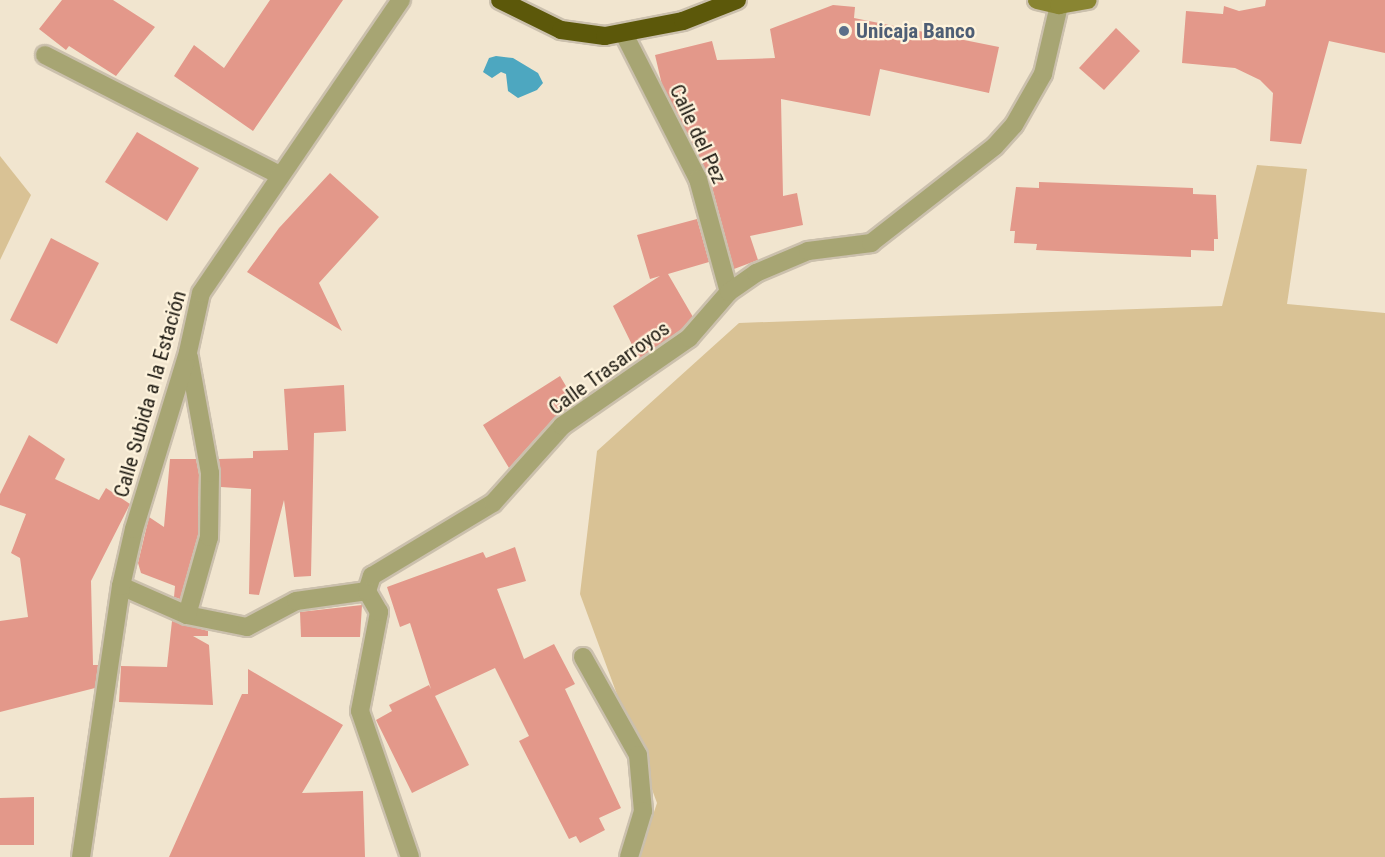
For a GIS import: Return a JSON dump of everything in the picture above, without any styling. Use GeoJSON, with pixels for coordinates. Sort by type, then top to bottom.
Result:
{"type":"FeatureCollection","features":[{"type":"Feature","properties":{"kind":"highway"},"geometry":{"type":"LineString","coordinates":[[500,0],[561,30],[605,36],[683,21],[737,0]]}},
{"type":"Feature","properties":{"kind":"street","name":"Calle Subida a la Estación"},"geometry":{"type":"LineString","coordinates":[[81,857],[121,586],[134,529],[188,352],[201,293],[401,0]]}},
{"type":"Feature","properties":{"kind":"street"},"geometry":{"type":"LineString","coordinates":[[1037,0],[1059,5],[1088,0]]}},
{"type":"Feature","properties":{"kind":"street","name":"Calle Trasarroyos"},"geometry":{"type":"LineString","coordinates":[[367,591],[372,576],[493,503],[562,426],[689,338],[729,292],[756,273],[808,251],[871,243],[995,146],[1014,125],[1043,74],[1059,5]]}},
{"type":"Feature","properties":{"kind":"street","name":"Calle del Pez"},"geometry":{"type":"LineString","coordinates":[[624,34],[698,179],[729,292]]}},
{"type":"Feature","properties":{"kind":"street"},"geometry":{"type":"LineString","coordinates":[[45,55],[280,175]]}},
{"type":"Feature","properties":{"kind":"street"},"geometry":{"type":"LineString","coordinates":[[187,615],[208,537],[210,473],[188,352]]}},
{"type":"Feature","properties":{"kind":"street"},"geometry":{"type":"LineString","coordinates":[[121,586],[187,615],[247,627],[296,601],[367,591],[379,612],[360,711],[410,857]]}},
{"type":"Feature","properties":{"kind":"street"},"geometry":{"type":"LineString","coordinates":[[583,657],[638,755],[643,811],[629,857]]}},
{"type":"Feature","properties":{"kind":"shaded area"},"geometry":{"type":"Polygon","coordinates":[[[0,156],[31,195],[0,260],[0,156]]]}},
{"type":"Feature","properties":{"kind":"shaded area"},"geometry":{"type":"Polygon","coordinates":[[[1257,165],[1307,169],[1287,304],[1385,313],[1385,857],[639,857],[657,803],[580,594],[597,451],[739,323],[1222,306],[1257,165]]]}},
{"type":"Feature","properties":{"kind":"water"},"geometry":{"type":"Polygon","coordinates":[[[496,56],[513,58],[538,73],[543,83],[537,90],[518,98],[508,91],[506,74],[501,72],[492,78],[483,72],[489,58],[496,56]]]}},
{"type":"Feature","properties":{"kind":"building"},"geometry":{"type":"Polygon","coordinates":[[[62,0],[113,0],[155,27],[116,76],[69,46],[66,50],[39,29],[62,0]]]}},
{"type":"Feature","properties":{"kind":"building"},"geometry":{"type":"Polygon","coordinates":[[[270,0],[343,0],[253,131],[174,76],[194,45],[224,68],[270,0]]]}},
{"type":"Feature","properties":{"kind":"building"},"geometry":{"type":"Polygon","coordinates":[[[1266,0],[1385,0],[1385,53],[1329,41],[1301,144],[1270,141],[1273,93],[1260,80],[1235,68],[1182,63],[1186,11],[1223,14],[1224,6],[1239,11],[1265,6],[1266,0]]]}},
{"type":"Feature","properties":{"kind":"building"},"geometry":{"type":"Polygon","coordinates":[[[833,5],[855,7],[854,18],[999,47],[989,93],[880,69],[870,116],[781,99],[783,196],[797,193],[803,225],[750,236],[758,260],[734,269],[709,176],[662,85],[655,55],[712,41],[717,60],[775,58],[770,29],[833,5]]]}},
{"type":"Feature","properties":{"kind":"building"},"geometry":{"type":"Polygon","coordinates":[[[1116,28],[1140,51],[1104,90],[1079,68],[1116,28]]]}},
{"type":"Feature","properties":{"kind":"building"},"geometry":{"type":"Polygon","coordinates":[[[137,132],[199,168],[167,221],[105,182],[137,132]]]}},
{"type":"Feature","properties":{"kind":"building"},"geometry":{"type":"Polygon","coordinates":[[[330,173],[379,217],[319,283],[342,331],[247,272],[279,228],[330,173]]]}},
{"type":"Feature","properties":{"kind":"building"},"geometry":{"type":"Polygon","coordinates":[[[1039,182],[1193,188],[1193,194],[1216,195],[1218,239],[1214,239],[1214,251],[1191,250],[1191,257],[1036,250],[1037,244],[1014,243],[1015,231],[1010,231],[1016,187],[1039,188],[1039,182]]]}},
{"type":"Feature","properties":{"kind":"building"},"geometry":{"type":"Polygon","coordinates":[[[697,219],[709,262],[668,274],[693,317],[681,330],[639,359],[613,306],[660,276],[650,279],[637,235],[697,219]]]}},
{"type":"Feature","properties":{"kind":"building"},"geometry":{"type":"Polygon","coordinates":[[[51,238],[99,263],[57,344],[10,320],[51,238]]]}},
{"type":"Feature","properties":{"kind":"building"},"geometry":{"type":"Polygon","coordinates":[[[560,376],[576,403],[554,418],[509,468],[483,425],[560,376]]]}},
{"type":"Feature","properties":{"kind":"building"},"geometry":{"type":"Polygon","coordinates":[[[344,385],[346,431],[314,433],[311,576],[294,577],[284,500],[259,595],[249,594],[251,489],[221,487],[219,459],[253,458],[253,451],[288,450],[284,389],[344,385]]]}},
{"type":"Feature","properties":{"kind":"building"},"geometry":{"type":"Polygon","coordinates":[[[29,435],[65,459],[55,479],[99,500],[106,488],[130,504],[91,581],[93,665],[98,665],[95,688],[0,712],[0,621],[28,617],[20,558],[11,553],[26,514],[0,505],[0,494],[29,435]]]}},
{"type":"Feature","properties":{"kind":"building"},"geometry":{"type":"Polygon","coordinates":[[[170,459],[196,459],[199,474],[198,535],[180,599],[174,597],[175,586],[141,573],[138,563],[149,517],[164,527],[170,459]]]}},
{"type":"Feature","properties":{"kind":"building"},"geometry":{"type":"Polygon","coordinates":[[[515,547],[526,581],[497,589],[524,659],[554,644],[575,684],[565,689],[621,808],[599,818],[605,830],[580,843],[576,836],[569,839],[519,741],[529,736],[495,668],[435,696],[469,765],[412,793],[376,720],[392,711],[389,705],[429,685],[431,689],[410,623],[400,627],[387,587],[483,552],[486,558],[515,547]]]}},
{"type":"Feature","properties":{"kind":"building"},"geometry":{"type":"Polygon","coordinates":[[[362,605],[360,637],[301,637],[300,612],[362,605]]]}},
{"type":"Feature","properties":{"kind":"building"},"geometry":{"type":"Polygon","coordinates":[[[172,621],[208,631],[208,636],[193,636],[209,645],[213,705],[119,702],[121,666],[167,667],[172,621]]]}},
{"type":"Feature","properties":{"kind":"building"},"geometry":{"type":"Polygon","coordinates":[[[248,669],[343,725],[302,793],[363,791],[365,857],[169,857],[242,694],[248,694],[248,669]]]}},
{"type":"Feature","properties":{"kind":"building"},"geometry":{"type":"Polygon","coordinates":[[[34,797],[34,845],[0,845],[0,798],[34,797]]]}},
{"type":"Feature","properties":{"kind":"place","name":"Unicaja Banco"},"geometry":{"type":"Point","coordinates":[844,31]}}]}
